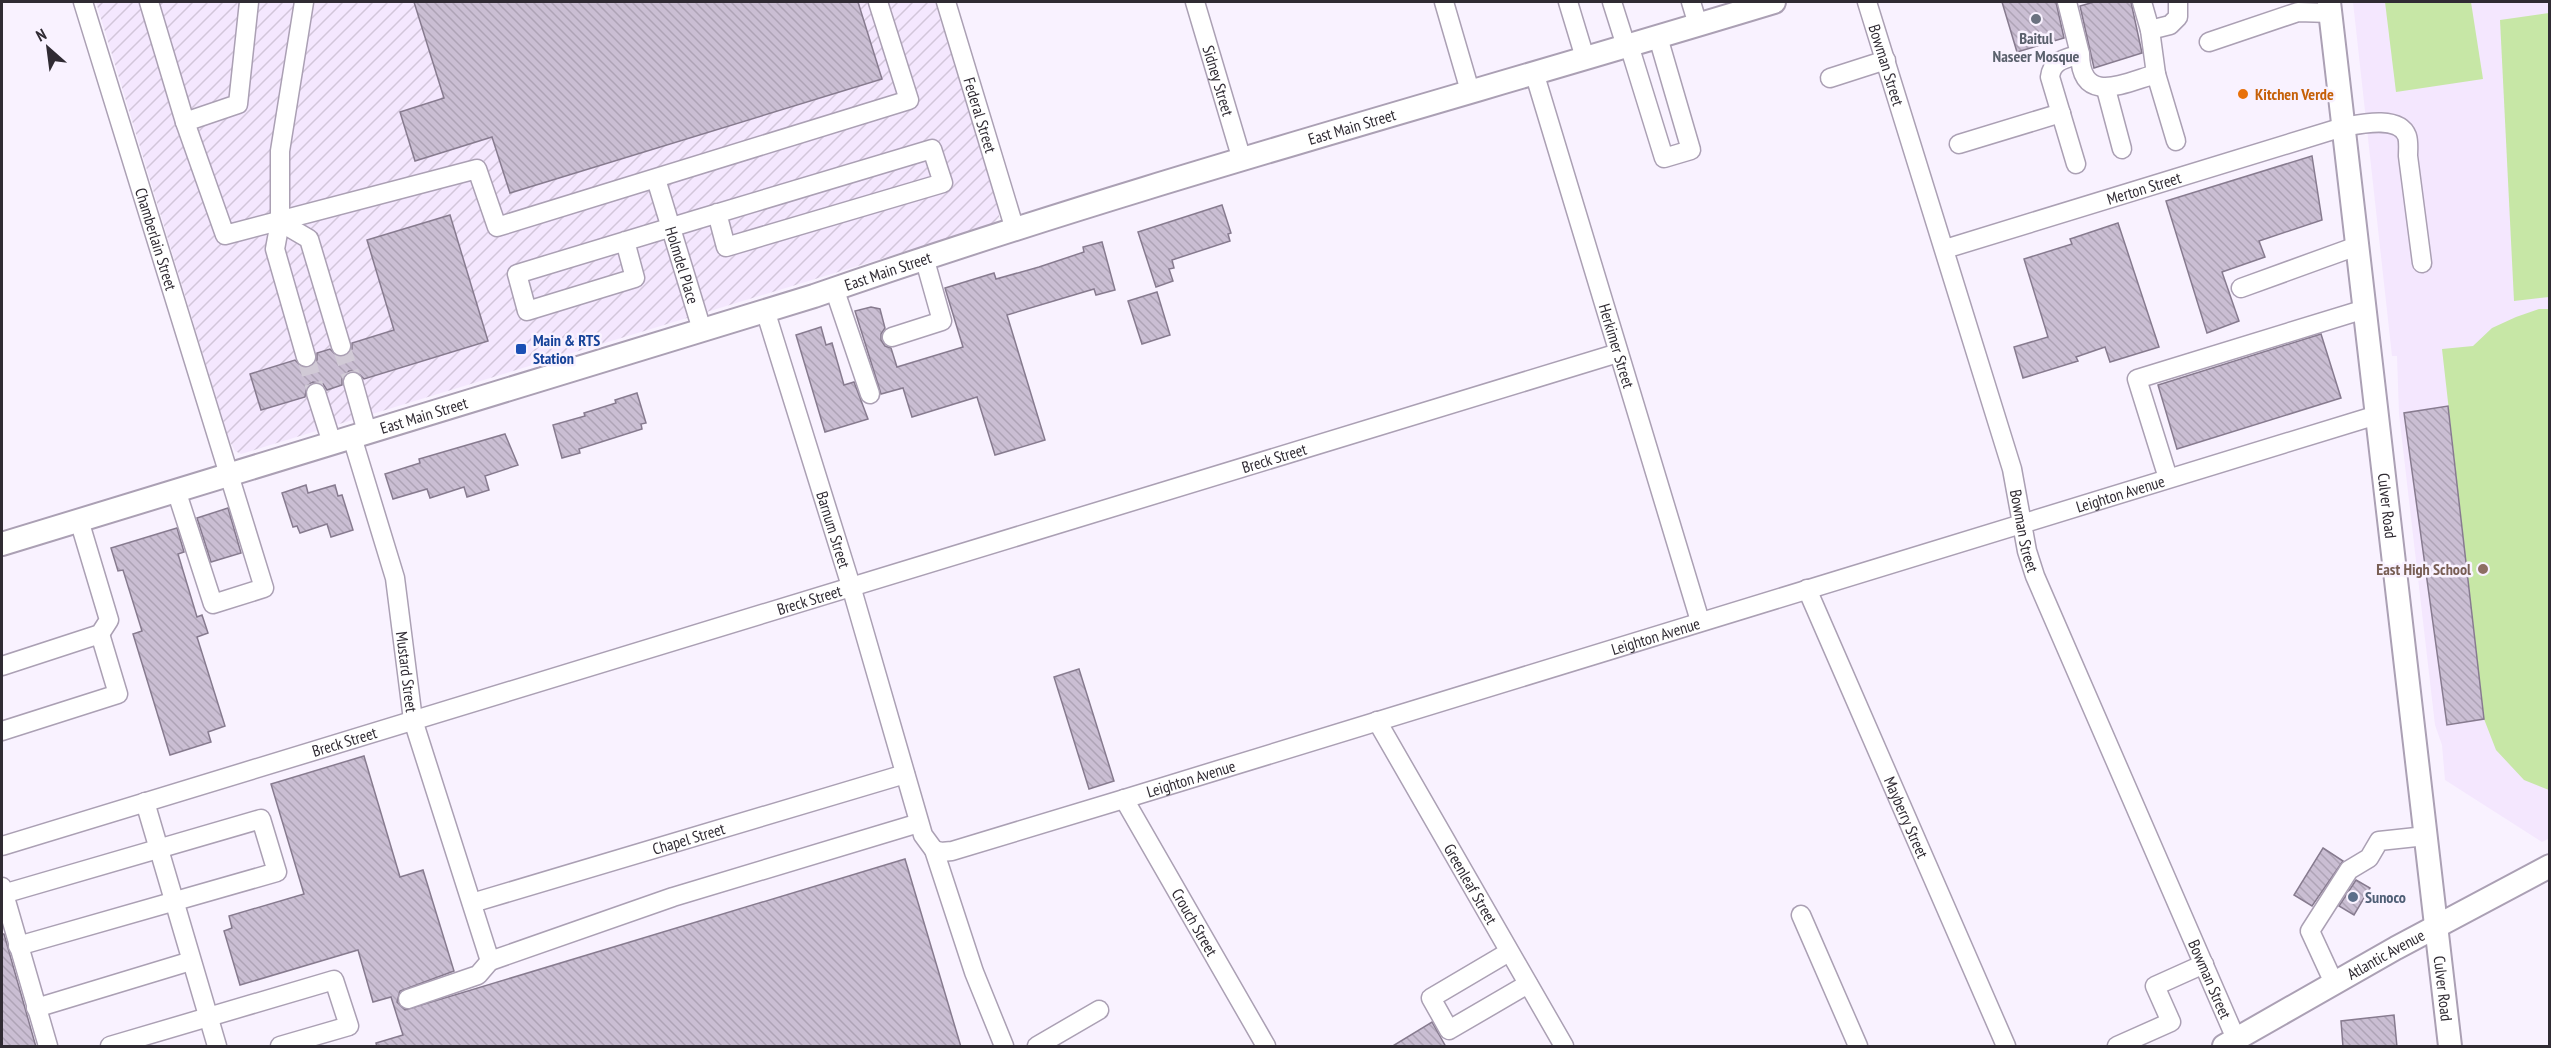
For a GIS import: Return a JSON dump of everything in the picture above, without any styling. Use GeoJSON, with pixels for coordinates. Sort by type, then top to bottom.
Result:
{"type":"FeatureCollection","features":[{"type":"Feature","properties":{"kind":"main road","name":"East Main Street"},"geometry":{"type":"LineString","coordinates":[[2,544],[702,330],[924,257],[1470,91],[1774,2]]}},
{"type":"Feature","properties":{"kind":"main road","name":"Culver Road"},"geometry":{"type":"LineString","coordinates":[[2329,7],[2450,1047]]}},
{"type":"Feature","properties":{"kind":"main road","name":"Atlantic Avenue"},"geometry":{"type":"LineString","coordinates":[[2230,1043],[2435,927],[2550,866]]}},
{"type":"Feature","properties":{"kind":"street","name":"Chamberlain Street"},"geometry":{"type":"LineString","coordinates":[[83,2],[264,588],[213,604],[176,490]]}},
{"type":"Feature","properties":{"kind":"street"},"geometry":{"type":"LineString","coordinates":[[149,2],[185,122],[225,235],[477,169],[497,227],[909,100],[878,2]]}},
{"type":"Feature","properties":{"kind":"street"},"geometry":{"type":"LineString","coordinates":[[185,122],[238,104],[249,2]]}},
{"type":"Feature","properties":{"kind":"street"},"geometry":{"type":"LineString","coordinates":[[304,2],[280,151],[280,222],[275,249],[306,357]]}},
{"type":"Feature","properties":{"kind":"street","name":"Federal Street"},"geometry":{"type":"LineString","coordinates":[[946,2],[1015,230]]}},
{"type":"Feature","properties":{"kind":"street","name":"Sidney Street"},"geometry":{"type":"LineString","coordinates":[[1195,2],[1242,160]]}},
{"type":"Feature","properties":{"kind":"street"},"geometry":{"type":"LineString","coordinates":[[1444,2],[1470,91]]}},
{"type":"Feature","properties":{"kind":"street"},"geometry":{"type":"LineString","coordinates":[[1568,2],[1585,58]]}},
{"type":"Feature","properties":{"kind":"street"},"geometry":{"type":"LineString","coordinates":[[1612,2],[1664,158],[1691,150],[1658,37]]}},
{"type":"Feature","properties":{"kind":"street"},"geometry":{"type":"LineString","coordinates":[[1691,2],[1698,25]]}},
{"type":"Feature","properties":{"kind":"street","name":"Bowman Street"},"geometry":{"type":"LineString","coordinates":[[1867,2],[2012,469],[2021,523],[2035,576],[2204,964],[2230,1043]]}},
{"type":"Feature","properties":{"kind":"street"},"geometry":{"type":"LineString","coordinates":[[2067,2],[2080,54],[2080,69],[2086,80],[2106,89],[2156,74]]}},
{"type":"Feature","properties":{"kind":"street"},"geometry":{"type":"LineString","coordinates":[[2142,2],[2150,30],[2156,74],[2176,141]]}},
{"type":"Feature","properties":{"kind":"street"},"geometry":{"type":"LineString","coordinates":[[2150,30],[2170,25],[2178,17],[2178,2]]}},
{"type":"Feature","properties":{"kind":"street"},"geometry":{"type":"LineString","coordinates":[[2209,42],[2298,12],[2329,7]]}},
{"type":"Feature","properties":{"kind":"street"},"geometry":{"type":"LineString","coordinates":[[2076,164],[2050,77],[2051,68],[2056,62],[2080,54]]}},
{"type":"Feature","properties":{"kind":"street"},"geometry":{"type":"LineString","coordinates":[[1830,78],[1886,60]]}},
{"type":"Feature","properties":{"kind":"street","name":"Herkimer Street"},"geometry":{"type":"LineString","coordinates":[[1534,72],[1700,621]]}},
{"type":"Feature","properties":{"kind":"street"},"geometry":{"type":"LineString","coordinates":[[2106,89],[2122,149]]}},
{"type":"Feature","properties":{"kind":"street"},"geometry":{"type":"LineString","coordinates":[[1959,144],[2061,113]]}},
{"type":"Feature","properties":{"kind":"street","name":"Merton Street"},"geometry":{"type":"LineString","coordinates":[[1945,249],[2343,127],[2371,121],[2395,125],[2404,131],[2408,138],[2408,156],[2421,263]]}},
{"type":"Feature","properties":{"kind":"street"},"geometry":{"type":"LineString","coordinates":[[625,241],[635,278],[527,311],[517,274],[625,241],[671,228],[717,213],[932,148],[943,183],[726,247],[717,213]]}},
{"type":"Feature","properties":{"kind":"street","name":"Holmdel Place"},"geometry":{"type":"LineString","coordinates":[[656,179],[702,330]]}},
{"type":"Feature","properties":{"kind":"street"},"geometry":{"type":"LineString","coordinates":[[280,222],[309,239],[341,346]]}},
{"type":"Feature","properties":{"kind":"street"},"geometry":{"type":"LineString","coordinates":[[2241,288],[2356,246]]}},
{"type":"Feature","properties":{"kind":"street"},"geometry":{"type":"LineString","coordinates":[[892,337],[942,321],[924,257]]}},
{"type":"Feature","properties":{"kind":"street"},"geometry":{"type":"LineString","coordinates":[[834,288],[870,394]]}},
{"type":"Feature","properties":{"kind":"street"},"geometry":{"type":"LineString","coordinates":[[2168,478],[2137,379],[2365,309]]}},
{"type":"Feature","properties":{"kind":"street","name":"Barnum Street"},"geometry":{"type":"LineString","coordinates":[[765,310],[851,586],[919,823],[923,835],[934,850],[974,972],[1004,1047]]}},
{"type":"Feature","properties":{"kind":"street","name":"Breck Street"},"geometry":{"type":"LineString","coordinates":[[2,846],[1618,352]]}},
{"type":"Feature","properties":{"kind":"street"},"geometry":{"type":"LineString","coordinates":[[350,437],[353,382]]}},
{"type":"Feature","properties":{"kind":"street"},"geometry":{"type":"LineString","coordinates":[[316,393],[350,437]]}},
{"type":"Feature","properties":{"kind":"street","name":"Leighton Avenue"},"geometry":{"type":"LineString","coordinates":[[934,850],[952,851],[2377,414]]}},
{"type":"Feature","properties":{"kind":"street","name":"Mustard Street"},"geometry":{"type":"LineString","coordinates":[[350,437],[395,579],[413,720],[490,960]]}},
{"type":"Feature","properties":{"kind":"street"},"geometry":{"type":"LineString","coordinates":[[2,666],[100,634],[109,620],[79,520]]}},
{"type":"Feature","properties":{"kind":"street","name":"Mayberry Street"},"geometry":{"type":"LineString","coordinates":[[1807,589],[2006,1047]]}},
{"type":"Feature","properties":{"kind":"street"},"geometry":{"type":"LineString","coordinates":[[2,731],[118,694],[100,634]]}},
{"type":"Feature","properties":{"kind":"street","name":"Greenleaf Street"},"geometry":{"type":"LineString","coordinates":[[1377,721],[1564,1047]]}},
{"type":"Feature","properties":{"kind":"street","name":"Chapel Street"},"geometry":{"type":"LineString","coordinates":[[472,903],[905,774]]}},
{"type":"Feature","properties":{"kind":"street","name":"Crouch Street"},"geometry":{"type":"LineString","coordinates":[[1124,799],[1266,1047]]}},
{"type":"Feature","properties":{"kind":"street"},"geometry":{"type":"LineString","coordinates":[[145,802],[217,1047]]}},
{"type":"Feature","properties":{"kind":"street"},"geometry":{"type":"LineString","coordinates":[[18,946],[277,872],[261,819],[158,849],[4,901],[48,1047]]}},
{"type":"Feature","properties":{"kind":"street"},"geometry":{"type":"LineString","coordinates":[[408,999],[478,975],[490,960],[674,897],[919,823]]}},
{"type":"Feature","properties":{"kind":"street"},"geometry":{"type":"LineString","coordinates":[[2334,983],[2310,931],[2349,870],[2369,858],[2379,841],[2426,836]]}},
{"type":"Feature","properties":{"kind":"street"},"geometry":{"type":"LineString","coordinates":[[1801,915],[1858,1047]]}},
{"type":"Feature","properties":{"kind":"street"},"geometry":{"type":"LineString","coordinates":[[1509,952],[1431,998],[1449,1030],[1528,984]]}},
{"type":"Feature","properties":{"kind":"street"},"geometry":{"type":"LineString","coordinates":[[36,1008],[191,961]]}},
{"type":"Feature","properties":{"kind":"street"},"geometry":{"type":"LineString","coordinates":[[2117,1047],[2171,1022],[2155,986],[2204,964]]}},
{"type":"Feature","properties":{"kind":"street"},"geometry":{"type":"LineString","coordinates":[[110,1047],[334,980],[350,1026],[280,1047]]}},
{"type":"Feature","properties":{"kind":"street"},"geometry":{"type":"LineString","coordinates":[[1038,1047],[1099,1010]]}},
{"type":"Feature","properties":{"kind":"shaded area"},"geometry":{"type":"Polygon","coordinates":[[[96,2],[935,2],[999,210],[999,217],[992,225],[241,454],[235,451],[229,440],[96,2]]]}},
{"type":"Feature","properties":{"kind":"shaded area","name":"East High School"},"geometry":{"type":"Polygon","coordinates":[[[2353,2],[2549,2],[2550,838],[2542,842],[2445,780],[2442,745],[2435,725],[2399,414],[2397,356],[2392,356],[2353,2]]]}},
{"type":"Feature","properties":{"kind":"green space"},"geometry":{"type":"Polygon","coordinates":[[[2385,2],[2471,2],[2483,79],[2396,92],[2385,2]]]}},
{"type":"Feature","properties":{"kind":"green space"},"geometry":{"type":"Polygon","coordinates":[[[2549,13],[2549,297],[2514,301],[2500,20],[2549,13]]]}},
{"type":"Feature","properties":{"kind":"green space"},"geometry":{"type":"Polygon","coordinates":[[[2539,309],[2550,309],[2549,790],[2524,780],[2496,750],[2484,719],[2442,349],[2473,346],[2492,328],[2539,309]]]}},
{"type":"Feature","properties":{"kind":"building"},"geometry":{"type":"Polygon","coordinates":[[[414,2],[858,2],[882,79],[510,193],[492,137],[415,161],[400,112],[444,98],[414,2]]]}},
{"type":"Feature","properties":{"kind":"building","name":"Baitul Naseer Mosque"},"geometry":{"type":"Polygon","coordinates":[[[2002,2],[2056,2],[2064,38],[2017,52],[2002,2]]]}},
{"type":"Feature","properties":{"kind":"building"},"geometry":{"type":"Polygon","coordinates":[[[2094,2],[2131,2],[2142,53],[2094,68],[2080,6],[2094,2]]]}},
{"type":"Feature","properties":{"kind":"building"},"geometry":{"type":"Polygon","coordinates":[[[2312,156],[2322,220],[2259,241],[2265,257],[2222,272],[2239,321],[2207,333],[2166,201],[2312,156]]]}},
{"type":"Feature","properties":{"kind":"building"},"geometry":{"type":"Polygon","coordinates":[[[1222,205],[1231,233],[1228,234],[1230,241],[1172,260],[1174,268],[1169,269],[1173,281],[1156,287],[1138,232],[1222,205]]]}},
{"type":"Feature","properties":{"kind":"building"},"geometry":{"type":"Polygon","coordinates":[[[450,215],[488,341],[364,379],[356,371],[349,371],[342,379],[342,385],[327,390],[323,384],[313,382],[307,386],[305,397],[261,410],[250,374],[295,360],[303,368],[310,368],[317,360],[317,353],[330,349],[338,357],[345,357],[352,349],[352,343],[394,330],[367,240],[450,215]]]}},
{"type":"Feature","properties":{"kind":"building"},"geometry":{"type":"Polygon","coordinates":[[[2118,223],[2159,347],[2110,362],[2105,347],[2076,357],[2078,361],[2023,378],[2014,347],[2048,337],[2024,259],[2072,244],[2070,239],[2118,223]]]}},
{"type":"Feature","properties":{"kind":"building"},"geometry":{"type":"Polygon","coordinates":[[[1102,242],[1115,290],[1096,295],[1094,289],[1007,315],[1045,440],[995,455],[977,397],[912,417],[903,388],[881,394],[855,311],[871,307],[880,309],[885,328],[881,334],[881,340],[885,346],[891,348],[897,367],[963,347],[945,288],[994,273],[996,279],[1039,267],[1084,252],[1083,247],[1102,242]]]}},
{"type":"Feature","properties":{"kind":"building"},"geometry":{"type":"Polygon","coordinates":[[[1157,292],[1170,335],[1142,344],[1128,301],[1157,292]]]}},
{"type":"Feature","properties":{"kind":"building"},"geometry":{"type":"Polygon","coordinates":[[[821,327],[826,345],[832,343],[844,385],[854,382],[868,419],[825,432],[796,335],[821,327]]]}},
{"type":"Feature","properties":{"kind":"building"},"geometry":{"type":"Polygon","coordinates":[[[2321,334],[2341,398],[2177,449],[2158,385],[2321,334]]]}},
{"type":"Feature","properties":{"kind":"building"},"geometry":{"type":"Polygon","coordinates":[[[637,393],[646,423],[641,424],[642,429],[579,449],[580,453],[562,458],[553,425],[585,416],[584,413],[616,403],[615,400],[637,393]]]}},
{"type":"Feature","properties":{"kind":"building"},"geometry":{"type":"Polygon","coordinates":[[[2448,406],[2484,719],[2447,725],[2404,413],[2448,406]]]}},
{"type":"Feature","properties":{"kind":"building"},"geometry":{"type":"Polygon","coordinates":[[[505,434],[518,465],[485,476],[489,490],[467,497],[464,487],[430,498],[427,489],[393,499],[385,474],[420,463],[419,459],[505,434]]]}},
{"type":"Feature","properties":{"kind":"building"},"geometry":{"type":"Polygon","coordinates":[[[306,485],[308,493],[335,485],[338,496],[342,495],[353,530],[331,537],[327,524],[300,533],[297,526],[293,527],[282,493],[306,485]]]}},
{"type":"Feature","properties":{"kind":"building"},"geometry":{"type":"Polygon","coordinates":[[[228,508],[241,553],[211,562],[197,518],[228,508]]]}},
{"type":"Feature","properties":{"kind":"building"},"geometry":{"type":"Polygon","coordinates":[[[177,528],[184,552],[178,554],[197,617],[202,615],[208,633],[197,637],[225,726],[208,732],[211,742],[170,755],[133,634],[142,631],[123,570],[118,571],[111,548],[177,528]]]}},
{"type":"Feature","properties":{"kind":"building"},"geometry":{"type":"Polygon","coordinates":[[[1079,669],[1114,781],[1089,789],[1054,677],[1079,669]]]}},
{"type":"Feature","properties":{"kind":"building"},"geometry":{"type":"Polygon","coordinates":[[[364,756],[400,877],[423,870],[454,971],[400,991],[397,1002],[405,1010],[905,859],[961,1047],[377,1047],[376,1043],[403,1035],[391,997],[373,1002],[358,950],[240,985],[224,931],[232,928],[229,916],[304,894],[271,784],[364,756]]]}},
{"type":"Feature","properties":{"kind":"building"},"geometry":{"type":"Polygon","coordinates":[[[2323,848],[2343,861],[2312,906],[2294,895],[2323,848]]]}},
{"type":"Feature","properties":{"kind":"building"},"geometry":{"type":"Polygon","coordinates":[[[2356,880],[2370,888],[2354,915],[2339,906],[2356,880]]]}},
{"type":"Feature","properties":{"kind":"building"},"geometry":{"type":"Polygon","coordinates":[[[2,934],[4,934],[36,1047],[2,1047],[2,934]]]}},
{"type":"Feature","properties":{"kind":"building"},"geometry":{"type":"Polygon","coordinates":[[[2394,1015],[2397,1047],[2343,1047],[2341,1021],[2394,1015]]]}},
{"type":"Feature","properties":{"kind":"building"},"geometry":{"type":"Polygon","coordinates":[[[1432,1022],[1446,1047],[1391,1047],[1432,1022]]]}},
{"type":"Feature","properties":{"kind":"tunnel"},"geometry":{"type":"LineString","coordinates":[[341,346],[353,382]]}},
{"type":"Feature","properties":{"kind":"tunnel"},"geometry":{"type":"LineString","coordinates":[[306,357],[316,393]]}},
{"type":"Feature","properties":{"kind":"place","name":"Baitul Naseer Mosque"},"geometry":{"type":"Point","coordinates":[2036,19]}},
{"type":"Feature","properties":{"kind":"place","name":"Kitchen Verde"},"geometry":{"type":"Point","coordinates":[2243,94]}},
{"type":"Feature","properties":{"kind":"place","name":"Main & RTS Station"},"geometry":{"type":"Point","coordinates":[521,349]}},
{"type":"Feature","properties":{"kind":"place","name":"East High School"},"geometry":{"type":"Point","coordinates":[2483,569]}},
{"type":"Feature","properties":{"kind":"place","name":"Sunoco"},"geometry":{"type":"Point","coordinates":[2353,897]}}]}
